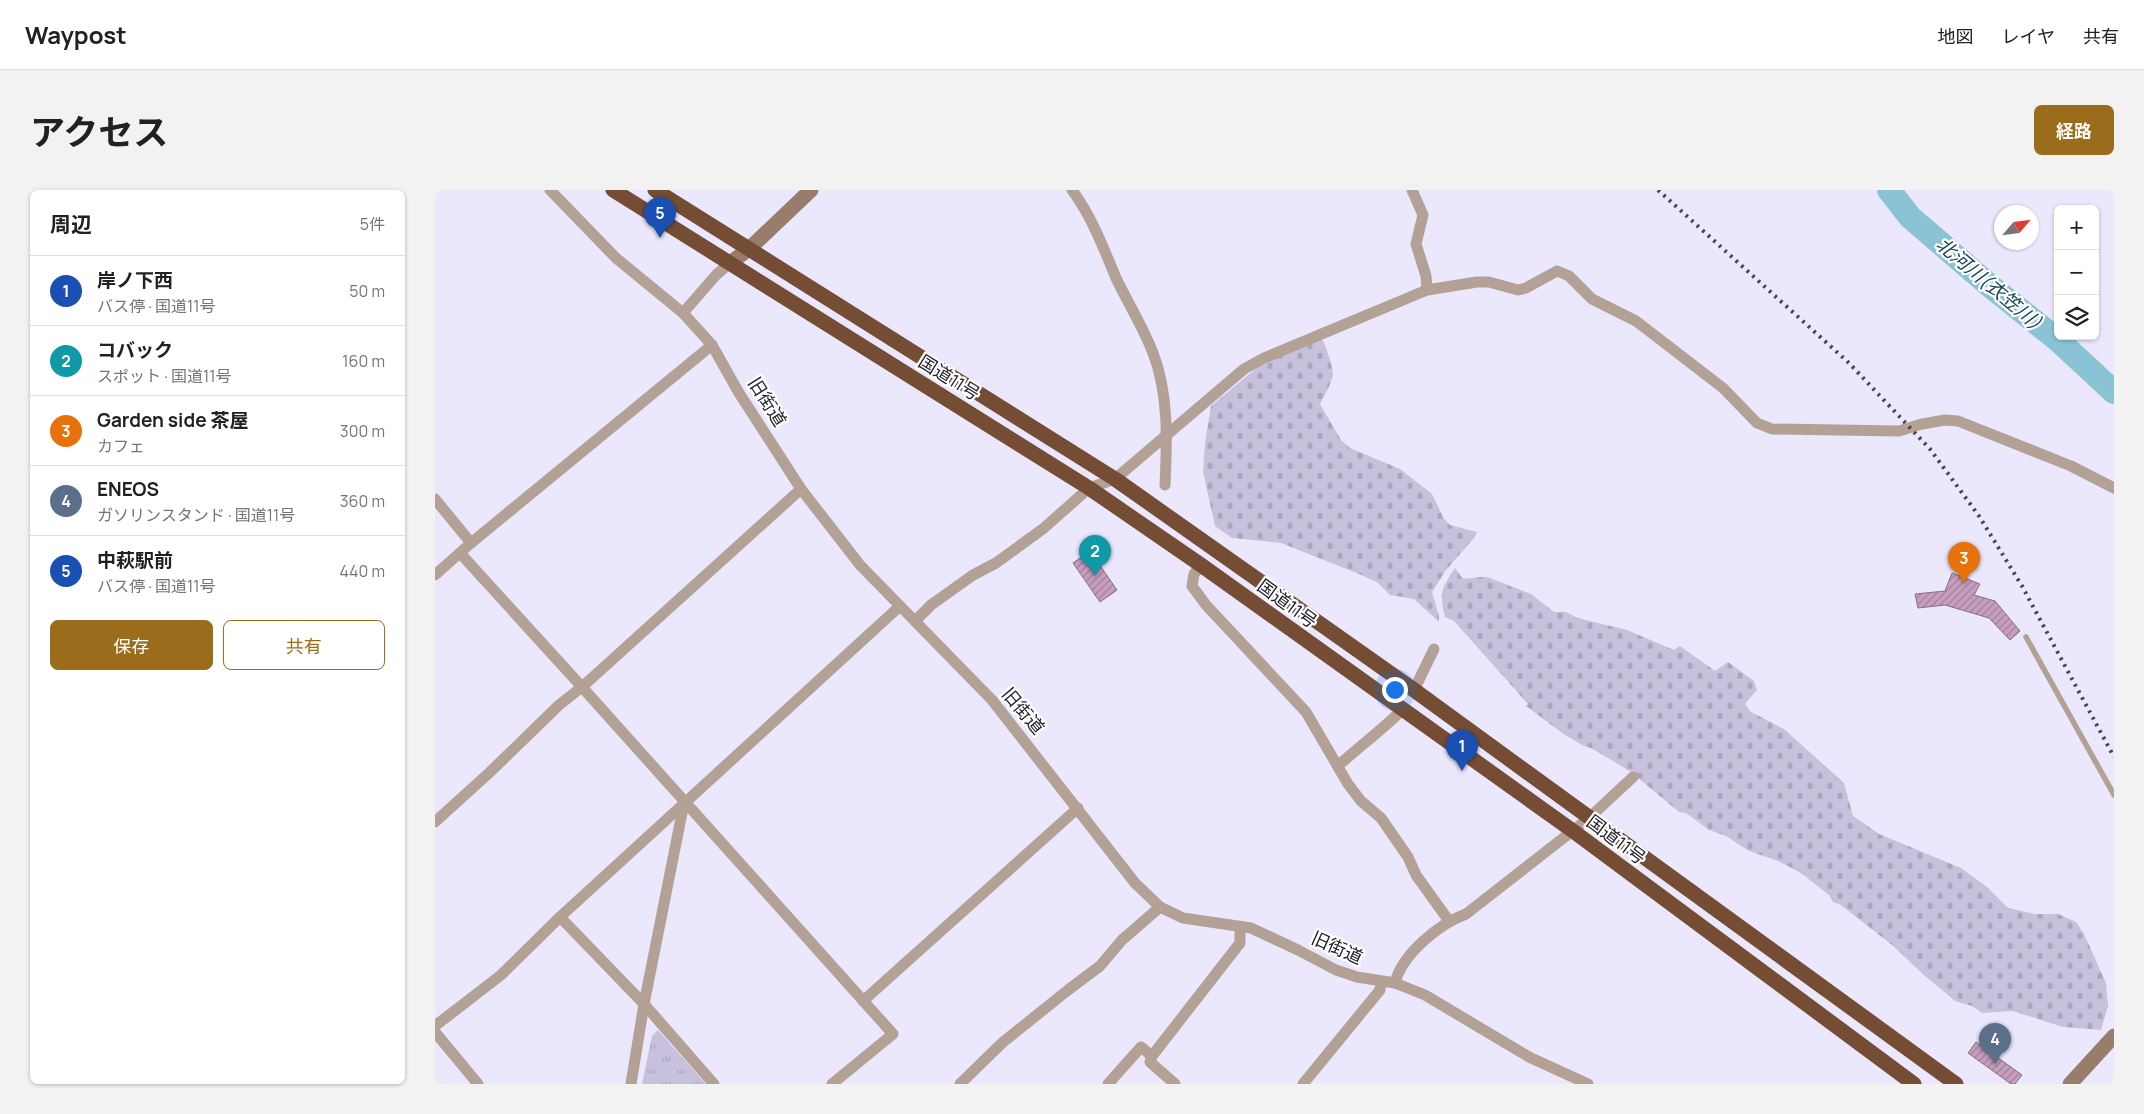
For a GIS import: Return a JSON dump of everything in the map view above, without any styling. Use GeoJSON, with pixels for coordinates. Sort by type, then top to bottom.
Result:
{"type":"FeatureCollection","features":[{"type":"Feature","properties":{"kind":"highway","name":"国道11号"},"geometry":{"type":"LineString","coordinates":[[613,190],[1089,488],[1201,565],[1573,831],[1914,1084]]}},
{"type":"Feature","properties":{"kind":"highway","name":"国道11号"},"geometry":{"type":"LineString","coordinates":[[655,190],[1115,479],[1414,690],[1956,1084]]}},
{"type":"Feature","properties":{"kind":"main road"},"geometry":{"type":"LineString","coordinates":[[730,263],[749,249],[811,190]]}},
{"type":"Feature","properties":{"kind":"main road"},"geometry":{"type":"LineString","coordinates":[[2070,1084],[2114,1036]]}},
{"type":"Feature","properties":{"kind":"street","name":"旧街道"},"geometry":{"type":"LineString","coordinates":[[550,190],[616,258],[683,313],[712,345],[739,393],[801,489],[860,565],[992,700],[1135,883],[1160,907],[1183,918],[1251,928],[1336,970],[1357,978],[1395,983],[1425,996],[1529,1056],[1588,1084]]}},
{"type":"Feature","properties":{"kind":"street"},"geometry":{"type":"LineString","coordinates":[[1072,190],[1086,209],[1122,291],[1153,354],[1161,385],[1167,434],[1165,485]]}},
{"type":"Feature","properties":{"kind":"street"},"geometry":{"type":"LineString","coordinates":[[1412,190],[1423,215],[1416,244],[1426,276],[1427,290]]}},
{"type":"Feature","properties":{"kind":"street"},"geometry":{"type":"LineString","coordinates":[[683,313],[716,275],[730,263]]}},
{"type":"Feature","properties":{"kind":"street"},"geometry":{"type":"LineString","coordinates":[[915,620],[931,605],[973,575],[997,563],[1044,528],[1089,488],[1115,479],[1245,369],[1264,358],[1427,290],[1477,282],[1489,282],[1518,290],[1526,288],[1557,270],[1569,276],[1592,299],[1636,321],[1723,388],[1757,423],[1772,429],[1899,431],[1945,420],[1958,421],[2071,466],[2114,488]]}},
{"type":"Feature","properties":{"kind":"street"},"geometry":{"type":"LineString","coordinates":[[435,576],[471,543],[712,345]]}},
{"type":"Feature","properties":{"kind":"street"},"geometry":{"type":"LineString","coordinates":[[435,822],[559,705],[582,687],[801,489]]}},
{"type":"Feature","properties":{"kind":"street"},"geometry":{"type":"LineString","coordinates":[[435,499],[471,543]]}},
{"type":"Feature","properties":{"kind":"street"},"geometry":{"type":"LineString","coordinates":[[460,553],[893,1034],[832,1084]]}},
{"type":"Feature","properties":{"kind":"street"},"geometry":{"type":"LineString","coordinates":[[1201,565],[1194,574],[1192,586],[1206,605],[1306,712],[1339,765],[1348,784],[1381,818],[1408,857],[1416,875],[1449,921]]}},
{"type":"Feature","properties":{"kind":"street"},"geometry":{"type":"LineString","coordinates":[[435,1026],[501,974],[559,917],[900,606]]}},
{"type":"Feature","properties":{"kind":"street"},"geometry":{"type":"LineString","coordinates":[[1414,690],[1434,649]]}},
{"type":"Feature","properties":{"kind":"street"},"geometry":{"type":"LineString","coordinates":[[1339,765],[1366,740],[1381,731],[1402,710]]}},
{"type":"Feature","properties":{"kind":"street"},"geometry":{"type":"LineString","coordinates":[[1395,983],[1398,970],[1422,942],[1449,921],[1466,914],[1573,831],[1633,777]]}},
{"type":"Feature","properties":{"kind":"street"},"geometry":{"type":"LineString","coordinates":[[631,1084],[644,1004],[684,802]]}},
{"type":"Feature","properties":{"kind":"street"},"geometry":{"type":"LineString","coordinates":[[863,1001],[1078,808]]}},
{"type":"Feature","properties":{"kind":"street"},"geometry":{"type":"LineString","coordinates":[[960,1084],[1002,1043],[1100,966],[1122,940],[1160,907]]}},
{"type":"Feature","properties":{"kind":"street"},"geometry":{"type":"LineString","coordinates":[[559,917],[644,1004],[713,1084]]}},
{"type":"Feature","properties":{"kind":"street"},"geometry":{"type":"LineString","coordinates":[[1175,1084],[1150,1062],[1240,943],[1240,927]]}},
{"type":"Feature","properties":{"kind":"street"},"geometry":{"type":"LineString","coordinates":[[1303,1084],[1379,990],[1381,982]]}},
{"type":"Feature","properties":{"kind":"street"},"geometry":{"type":"LineString","coordinates":[[435,1032],[478,1084]]}},
{"type":"Feature","properties":{"kind":"street"},"geometry":{"type":"LineString","coordinates":[[1108,1084],[1141,1047],[1153,1056]]}},
{"type":"Feature","properties":{"kind":"lane"},"geometry":{"type":"LineString","coordinates":[[2026,637],[2114,795]]}},
{"type":"Feature","properties":{"kind":"green space"},"geometry":{"type":"Polygon","coordinates":[[[1322,339],[1329,356],[1333,374],[1330,385],[1320,404],[1341,440],[1350,448],[1400,469],[1432,494],[1444,519],[1450,525],[1477,532],[1446,570],[1432,592],[1439,622],[1414,599],[1390,595],[1377,582],[1359,574],[1281,543],[1232,538],[1215,526],[1203,472],[1205,443],[1211,406],[1260,365],[1322,339]]]}},
{"type":"Feature","properties":{"kind":"green space"},"geometry":{"type":"Polygon","coordinates":[[[1455,568],[1462,578],[1487,577],[1531,594],[1554,612],[1566,612],[1578,618],[1627,630],[1674,650],[1680,646],[1715,671],[1728,662],[1754,681],[1757,690],[1745,704],[1751,712],[1784,729],[1844,783],[1853,816],[1879,834],[1961,868],[1987,887],[2008,908],[2035,914],[2058,914],[2076,922],[2084,934],[2106,983],[2108,1006],[2101,1030],[2063,1027],[2013,1011],[1982,1013],[1972,1006],[1955,1001],[1892,945],[1841,905],[1833,902],[1829,895],[1801,873],[1778,861],[1749,851],[1726,836],[1709,830],[1686,813],[1679,812],[1631,772],[1565,735],[1526,706],[1528,704],[1454,621],[1445,617],[1442,602],[1444,586],[1455,568]]]}},
{"type":"Feature","properties":{"kind":"green space"},"geometry":{"type":"Polygon","coordinates":[[[658,1030],[706,1084],[642,1084],[652,1036],[658,1030]]]}},
{"type":"Feature","properties":{"kind":"building"},"geometry":{"type":"Polygon","coordinates":[[[1090,551],[1117,590],[1100,602],[1073,563],[1090,551]]]}},
{"type":"Feature","properties":{"kind":"building"},"geometry":{"type":"Polygon","coordinates":[[[1952,573],[1980,584],[1974,595],[1995,601],[2020,631],[2010,640],[1989,618],[1945,605],[1918,608],[1915,594],[1945,591],[1952,573]]]}},
{"type":"Feature","properties":{"kind":"building"},"geometry":{"type":"Polygon","coordinates":[[[1976,1042],[2022,1075],[2015,1084],[2011,1084],[1968,1053],[1976,1042]]]}},
{"type":"Feature","properties":{"kind":"waterway","name":"北河川(衣笠川)"},"geometry":{"type":"LineString","coordinates":[[1889,190],[1910,217],[1989,285],[2059,341],[2114,392]]}},
{"type":"Feature","properties":{"kind":"railway"},"geometry":{"type":"LineString","coordinates":[[1658,190],[1849,363],[1930,449],[1979,516],[2022,586],[2114,757]]}},
{"type":"Feature","properties":{"kind":"place","name":"中萩駅前"},"geometry":{"type":"Point","coordinates":[660,238]}},
{"type":"Feature","properties":{"kind":"place","name":"コバック"},"geometry":{"type":"Point","coordinates":[1095,576]}},
{"type":"Feature","properties":{"kind":"place","name":"Garden side 茶屋"},"geometry":{"type":"Point","coordinates":[1964,583]}},
{"type":"Feature","properties":{"kind":"place","name":"岸ノ下西"},"geometry":{"type":"Point","coordinates":[1462,771]}},
{"type":"Feature","properties":{"kind":"place","name":"ENEOS"},"geometry":{"type":"Point","coordinates":[1995,1064]}}]}
